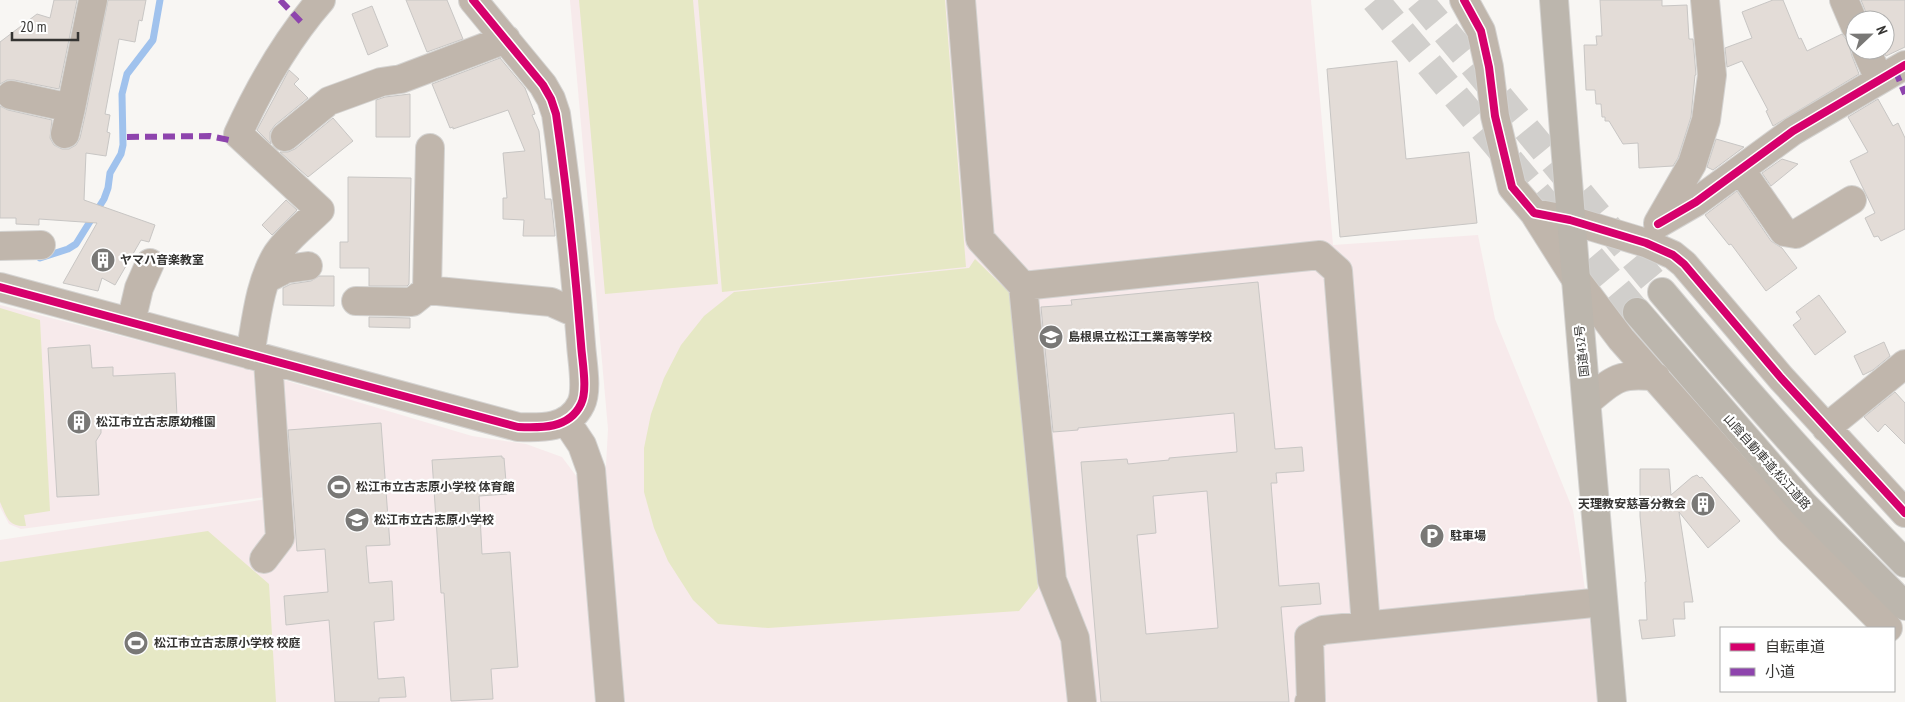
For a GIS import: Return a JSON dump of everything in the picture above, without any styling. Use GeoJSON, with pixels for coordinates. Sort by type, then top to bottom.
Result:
{"type":"FeatureCollection","features":[{"type":"Feature","properties":{"kind":"highway","name":"国道432号"},"geometry":{"type":"LineString","coordinates":[[1554,0],[1570,220],[1612,702]]}},
{"type":"Feature","properties":{"kind":"highway"},"geometry":{"type":"LineString","coordinates":[[1662,292],[1744,390],[1823,478],[1905,563]]}},
{"type":"Feature","properties":{"kind":"highway","name":"山陰自動車道;松江道路"},"geometry":{"type":"LineString","coordinates":[[1637,312],[1803,504],[1905,606]]}},
{"type":"Feature","properties":{"kind":"street"},"geometry":{"type":"LineString","coordinates":[[12,95],[68,121],[93,0]]}},
{"type":"Feature","properties":{"kind":"street"},"geometry":{"type":"LineString","coordinates":[[264,559],[280,538],[259,358],[266,279],[276,255],[320,210],[238,134],[260,87],[278,57],[321,0]]}},
{"type":"Feature","properties":{"kind":"street"},"geometry":{"type":"LineString","coordinates":[[0,287],[518,428],[544,428],[566,421],[576,412],[584,394],[578,314],[556,114],[551,99],[543,85],[473,0]]}},
{"type":"Feature","properties":{"kind":"street"},"geometry":{"type":"LineString","coordinates":[[961,0],[980,239],[1023,286],[1052,580],[1075,638],[1082,702]]}},
{"type":"Feature","properties":{"kind":"street"},"geometry":{"type":"LineString","coordinates":[[1464,0],[1481,31],[1489,68],[1495,116],[1512,187],[1534,213],[1575,278],[1621,339],[1790,530],[1887,627]]}},
{"type":"Feature","properties":{"kind":"street"},"geometry":{"type":"LineString","coordinates":[[1652,234],[1692,164],[1706,120],[1712,75],[1705,0]]}},
{"type":"Feature","properties":{"kind":"street"},"geometry":{"type":"LineString","coordinates":[[285,137],[325,90],[402,79],[506,39]]}},
{"type":"Feature","properties":{"kind":"street"},"geometry":{"type":"LineString","coordinates":[[1870,60],[1879,79]]}},
{"type":"Feature","properties":{"kind":"street"},"geometry":{"type":"LineString","coordinates":[[1652,234],[1793,131],[1905,65]]}},
{"type":"Feature","properties":{"kind":"street"},"geometry":{"type":"LineString","coordinates":[[427,290],[430,148]]}},
{"type":"Feature","properties":{"kind":"street"},"geometry":{"type":"LineString","coordinates":[[1741,170],[1784,232],[1796,234],[1852,200]]}},
{"type":"Feature","properties":{"kind":"street"},"geometry":{"type":"LineString","coordinates":[[1534,213],[1652,234],[1695,275],[1826,428],[1905,513]]}},
{"type":"Feature","properties":{"kind":"street"},"geometry":{"type":"LineString","coordinates":[[0,246],[41,245]]}},
{"type":"Feature","properties":{"kind":"street"},"geometry":{"type":"LineString","coordinates":[[1023,286],[1320,255],[1338,271],[1366,625]]}},
{"type":"Feature","properties":{"kind":"street"},"geometry":{"type":"LineString","coordinates":[[131,322],[137,294],[150,263]]}},
{"type":"Feature","properties":{"kind":"street"},"geometry":{"type":"LineString","coordinates":[[266,279],[286,269],[308,266]]}},
{"type":"Feature","properties":{"kind":"street"},"geometry":{"type":"LineString","coordinates":[[356,301],[412,302],[427,290],[551,302],[578,314]]}},
{"type":"Feature","properties":{"kind":"street"},"geometry":{"type":"LineString","coordinates":[[1826,428],[1905,364]]}},
{"type":"Feature","properties":{"kind":"street"},"geometry":{"type":"LineString","coordinates":[[1587,402],[1608,383],[1634,374],[1656,378]]}},
{"type":"Feature","properties":{"kind":"street"},"geometry":{"type":"LineString","coordinates":[[566,421],[582,445],[591,470],[610,702]]}},
{"type":"Feature","properties":{"kind":"street"},"geometry":{"type":"LineString","coordinates":[[1310,702],[1309,637],[1323,630],[1603,602]]}},
{"type":"Feature","properties":{"kind":"street"},"geometry":{"type":"LineString","coordinates":[[1895,635],[1905,644]]}},
{"type":"Feature","properties":{"kind":"shaded area","name":"島根県立松江工業高等学校"},"geometry":{"type":"Polygon","coordinates":[[[570,0],[1311,0],[1333,245],[1478,235],[1495,319],[1573,510],[1591,629],[1598,702],[619,702],[604,502],[608,429],[570,0]]]}},
{"type":"Feature","properties":{"kind":"shaded area"},"geometry":{"type":"Polygon","coordinates":[[[0,305],[254,370],[265,497],[21,529],[9,524],[0,507],[0,305]]]}},
{"type":"Feature","properties":{"kind":"shaded area","name":"松江市立古志原小学校"},"geometry":{"type":"Polygon","coordinates":[[[257,372],[472,436],[526,444],[562,457],[577,477],[589,595],[595,702],[0,702],[0,540],[267,499],[257,372]]]}},
{"type":"Feature","properties":{"kind":"green space"},"geometry":{"type":"Polygon","coordinates":[[[579,0],[693,0],[718,284],[605,294],[579,0]]]}},
{"type":"Feature","properties":{"kind":"green space"},"geometry":{"type":"Polygon","coordinates":[[[698,0],[945,0],[966,267],[722,292],[698,0]]]}},
{"type":"Feature","properties":{"kind":"green space"},"geometry":{"type":"Polygon","coordinates":[[[975,259],[1017,300],[1038,588],[1019,611],[768,628],[718,624],[693,600],[668,561],[654,528],[644,492],[644,448],[651,414],[664,378],[681,345],[704,316],[734,292],[969,268],[975,259]]]}},
{"type":"Feature","properties":{"kind":"green space"},"geometry":{"type":"Polygon","coordinates":[[[0,308],[40,320],[50,511],[24,515],[26,526],[12,523],[0,502],[0,308]]]}},
{"type":"Feature","properties":{"kind":"green space","name":"松江市立古志原小学校 校庭"},"geometry":{"type":"Polygon","coordinates":[[[208,531],[269,584],[276,702],[0,702],[0,562],[208,531]]]}},
{"type":"Feature","properties":{"kind":"building"},"geometry":{"type":"Polygon","coordinates":[[[54,0],[77,0],[59,89],[14,80],[7,80],[0,84],[0,42],[37,14],[50,18],[54,0]]]}},
{"type":"Feature","properties":{"kind":"building"},"geometry":{"type":"Polygon","coordinates":[[[108,0],[146,0],[142,21],[139,20],[135,42],[119,39],[105,114],[110,115],[107,132],[110,133],[106,156],[86,153],[84,200],[155,225],[149,242],[141,240],[115,285],[102,278],[98,291],[63,283],[97,223],[39,219],[39,225],[16,224],[16,218],[0,218],[0,106],[8,110],[52,120],[50,138],[54,145],[62,149],[69,149],[76,145],[80,138],[86,111],[108,0]]]}},
{"type":"Feature","properties":{"kind":"building"},"geometry":{"type":"Polygon","coordinates":[[[406,0],[447,0],[463,39],[427,52],[406,0]]]}},
{"type":"Feature","properties":{"kind":"building"},"geometry":{"type":"Polygon","coordinates":[[[1600,0],[1662,0],[1662,6],[1687,5],[1689,39],[1693,39],[1696,75],[1691,117],[1678,158],[1673,166],[1639,168],[1638,143],[1623,144],[1609,121],[1605,121],[1605,117],[1602,117],[1601,104],[1596,104],[1595,90],[1586,90],[1584,45],[1597,45],[1596,36],[1602,36],[1600,0]]]}},
{"type":"Feature","properties":{"kind":"building"},"geometry":{"type":"Polygon","coordinates":[[[1773,0],[1783,0],[1799,39],[1801,38],[1807,51],[1842,34],[1845,38],[1845,60],[1854,60],[1859,74],[1773,126],[1766,111],[1768,110],[1742,61],[1727,67],[1725,48],[1752,38],[1742,12],[1773,0]]]}},
{"type":"Feature","properties":{"kind":"building"},"geometry":{"type":"Polygon","coordinates":[[[1861,0],[1905,0],[1905,47],[1895,52],[1895,10],[1865,10],[1861,0]]]}},
{"type":"Feature","properties":{"kind":"building"},"geometry":{"type":"Polygon","coordinates":[[[372,6],[388,46],[368,55],[352,14],[372,6]]]}},
{"type":"Feature","properties":{"kind":"building"},"geometry":{"type":"Polygon","coordinates":[[[500,58],[525,88],[535,114],[532,115],[539,131],[545,199],[551,199],[555,236],[523,236],[524,220],[503,219],[503,198],[507,198],[503,153],[525,151],[508,110],[453,129],[453,127],[450,128],[432,84],[500,58]]]}},
{"type":"Feature","properties":{"kind":"building"},"geometry":{"type":"Polygon","coordinates":[[[1397,61],[1406,159],[1469,152],[1477,223],[1340,237],[1327,69],[1397,61]]]}},
{"type":"Feature","properties":{"kind":"building"},"geometry":{"type":"Polygon","coordinates":[[[289,70],[299,79],[294,84],[308,98],[275,125],[270,132],[271,144],[257,130],[289,70]]]}},
{"type":"Feature","properties":{"kind":"building"},"geometry":{"type":"Polygon","coordinates":[[[410,94],[410,137],[376,137],[376,100],[410,94]]]}},
{"type":"Feature","properties":{"kind":"building"},"geometry":{"type":"Polygon","coordinates":[[[1878,99],[1893,126],[1898,123],[1905,138],[1905,229],[1881,241],[1878,236],[1874,237],[1865,218],[1875,213],[1850,161],[1868,152],[1848,117],[1878,99]]]}},
{"type":"Feature","properties":{"kind":"building"},"geometry":{"type":"Polygon","coordinates":[[[333,118],[353,141],[308,177],[280,152],[288,152],[295,149],[333,118]]]}},
{"type":"Feature","properties":{"kind":"building"},"geometry":{"type":"Polygon","coordinates":[[[1716,139],[1744,147],[1713,170],[1707,167],[1716,139]]]}},
{"type":"Feature","properties":{"kind":"building"},"geometry":{"type":"Polygon","coordinates":[[[1782,159],[1798,164],[1771,186],[1762,173],[1782,159]]]}},
{"type":"Feature","properties":{"kind":"building"},"geometry":{"type":"Polygon","coordinates":[[[348,177],[411,178],[409,284],[407,286],[369,286],[369,268],[340,268],[340,242],[348,242],[348,177]]]}},
{"type":"Feature","properties":{"kind":"building"},"geometry":{"type":"Polygon","coordinates":[[[1737,191],[1771,241],[1782,248],[1797,268],[1766,291],[1731,244],[1729,245],[1705,215],[1737,191]]]}},
{"type":"Feature","properties":{"kind":"building"},"geometry":{"type":"Polygon","coordinates":[[[286,200],[297,210],[272,235],[262,225],[286,200]]]}},
{"type":"Feature","properties":{"kind":"building"},"geometry":{"type":"Polygon","coordinates":[[[319,276],[334,276],[334,306],[283,305],[283,288],[291,284],[311,281],[319,276]]]}},
{"type":"Feature","properties":{"kind":"building"},"geometry":{"type":"Polygon","coordinates":[[[1258,282],[1275,449],[1302,447],[1304,471],[1276,473],[1277,483],[1271,483],[1279,586],[1319,583],[1321,604],[1281,607],[1289,702],[1101,702],[1081,462],[1127,459],[1128,464],[1237,452],[1234,413],[1053,432],[1041,307],[1072,305],[1071,300],[1258,282]],[[1207,491],[1153,496],[1156,533],[1137,535],[1146,634],[1218,628],[1207,491]]]}},
{"type":"Feature","properties":{"kind":"building"},"geometry":{"type":"Polygon","coordinates":[[[1819,295],[1846,332],[1815,355],[1793,325],[1801,319],[1796,312],[1819,295]]]}},
{"type":"Feature","properties":{"kind":"building"},"geometry":{"type":"Polygon","coordinates":[[[369,317],[410,318],[410,328],[369,327],[369,317]]]}},
{"type":"Feature","properties":{"kind":"building"},"geometry":{"type":"Polygon","coordinates":[[[1884,342],[1890,356],[1873,370],[1863,375],[1854,356],[1884,342]]]}},
{"type":"Feature","properties":{"kind":"building","name":"松江市立古志原幼稚園"},"geometry":{"type":"Polygon","coordinates":[[[90,345],[92,368],[113,367],[113,376],[175,373],[177,417],[101,420],[101,433],[96,441],[99,495],[57,497],[48,348],[90,345]]]}},
{"type":"Feature","properties":{"kind":"building"},"geometry":{"type":"Polygon","coordinates":[[[1895,392],[1905,403],[1905,444],[1885,424],[1878,432],[1864,417],[1895,392]]]}},
{"type":"Feature","properties":{"kind":"building"},"geometry":{"type":"Polygon","coordinates":[[[381,423],[390,545],[366,546],[369,583],[392,581],[394,620],[374,622],[378,679],[404,677],[406,697],[379,698],[379,702],[335,702],[329,620],[286,625],[284,596],[328,592],[325,549],[297,551],[288,430],[381,423]]]}},
{"type":"Feature","properties":{"kind":"building","name":"松江市立古志原小学校"},"geometry":{"type":"Polygon","coordinates":[[[502,456],[504,458],[507,494],[479,496],[482,554],[510,552],[518,667],[491,669],[493,699],[451,701],[444,593],[441,593],[432,460],[502,456]]]}},
{"type":"Feature","properties":{"kind":"building"},"geometry":{"type":"Polygon","coordinates":[[[1640,469],[1669,469],[1671,495],[1692,477],[1697,475],[1700,478],[1702,477],[1740,521],[1708,548],[1679,512],[1693,602],[1684,602],[1685,619],[1673,619],[1675,636],[1642,639],[1639,620],[1647,620],[1646,582],[1640,516],[1640,469]]]}},
{"type":"Feature","properties":{"kind":"waterway"},"geometry":{"type":"LineString","coordinates":[[40,258],[68,249],[76,244],[104,199],[110,173],[121,154],[123,145],[122,94],[127,74],[153,40],[160,0]]}},
{"type":"Feature","properties":{"kind":"tunnel"},"geometry":{"type":"LineString","coordinates":[[1375,0],[1637,312]]}},
{"type":"Feature","properties":{"kind":"tunnel"},"geometry":{"type":"LineString","coordinates":[[1419,0],[1662,292]]}},
{"type":"Feature","properties":{"kind":"marked path"},"geometry":{"type":"LineString","coordinates":[[280,0],[302,23]]}},
{"type":"Feature","properties":{"kind":"marked path"},"geometry":{"type":"LineString","coordinates":[[1895,70],[1905,94]]}},
{"type":"Feature","properties":{"kind":"marked path"},"geometry":{"type":"LineString","coordinates":[[127,137],[210,136],[229,140]]}},
{"type":"Feature","properties":{"kind":"cycle path"},"geometry":{"type":"LineString","coordinates":[[0,287],[518,427],[545,427],[562,423],[576,412],[581,404],[584,391],[584,375],[564,171],[556,114],[551,99],[543,85],[473,0]]}},
{"type":"Feature","properties":{"kind":"cycle path"},"geometry":{"type":"LineString","coordinates":[[1464,0],[1481,31],[1489,67],[1495,116],[1512,187],[1534,213],[1570,220],[1646,243],[1673,255],[1684,264],[1781,378],[1905,513]]}},
{"type":"Feature","properties":{"kind":"cycle path"},"geometry":{"type":"LineString","coordinates":[[1658,224],[1696,202],[1793,131],[1905,65]]}},
{"type":"Feature","properties":{"kind":"place","name":"ヤマハ音楽教室"},"geometry":{"type":"Point","coordinates":[103,260]}},
{"type":"Feature","properties":{"kind":"place","name":"島根県立松江工業高等学校"},"geometry":{"type":"Point","coordinates":[1051,337]}},
{"type":"Feature","properties":{"kind":"place","name":"松江市立古志原幼稚園"},"geometry":{"type":"Point","coordinates":[79,422]}},
{"type":"Feature","properties":{"kind":"place","name":"松江市立古志原小学校 体育館"},"geometry":{"type":"Point","coordinates":[339,487]}},
{"type":"Feature","properties":{"kind":"place","name":"天理教安慈喜分教会"},"geometry":{"type":"Point","coordinates":[1703,504]}},
{"type":"Feature","properties":{"kind":"place","name":"松江市立古志原小学校"},"geometry":{"type":"Point","coordinates":[357,520]}},
{"type":"Feature","properties":{"kind":"place","name":"駐車場"},"geometry":{"type":"Point","coordinates":[1432,536]}},
{"type":"Feature","properties":{"kind":"place","name":"松江市立古志原小学校 校庭"},"geometry":{"type":"Point","coordinates":[136,643]}}]}
